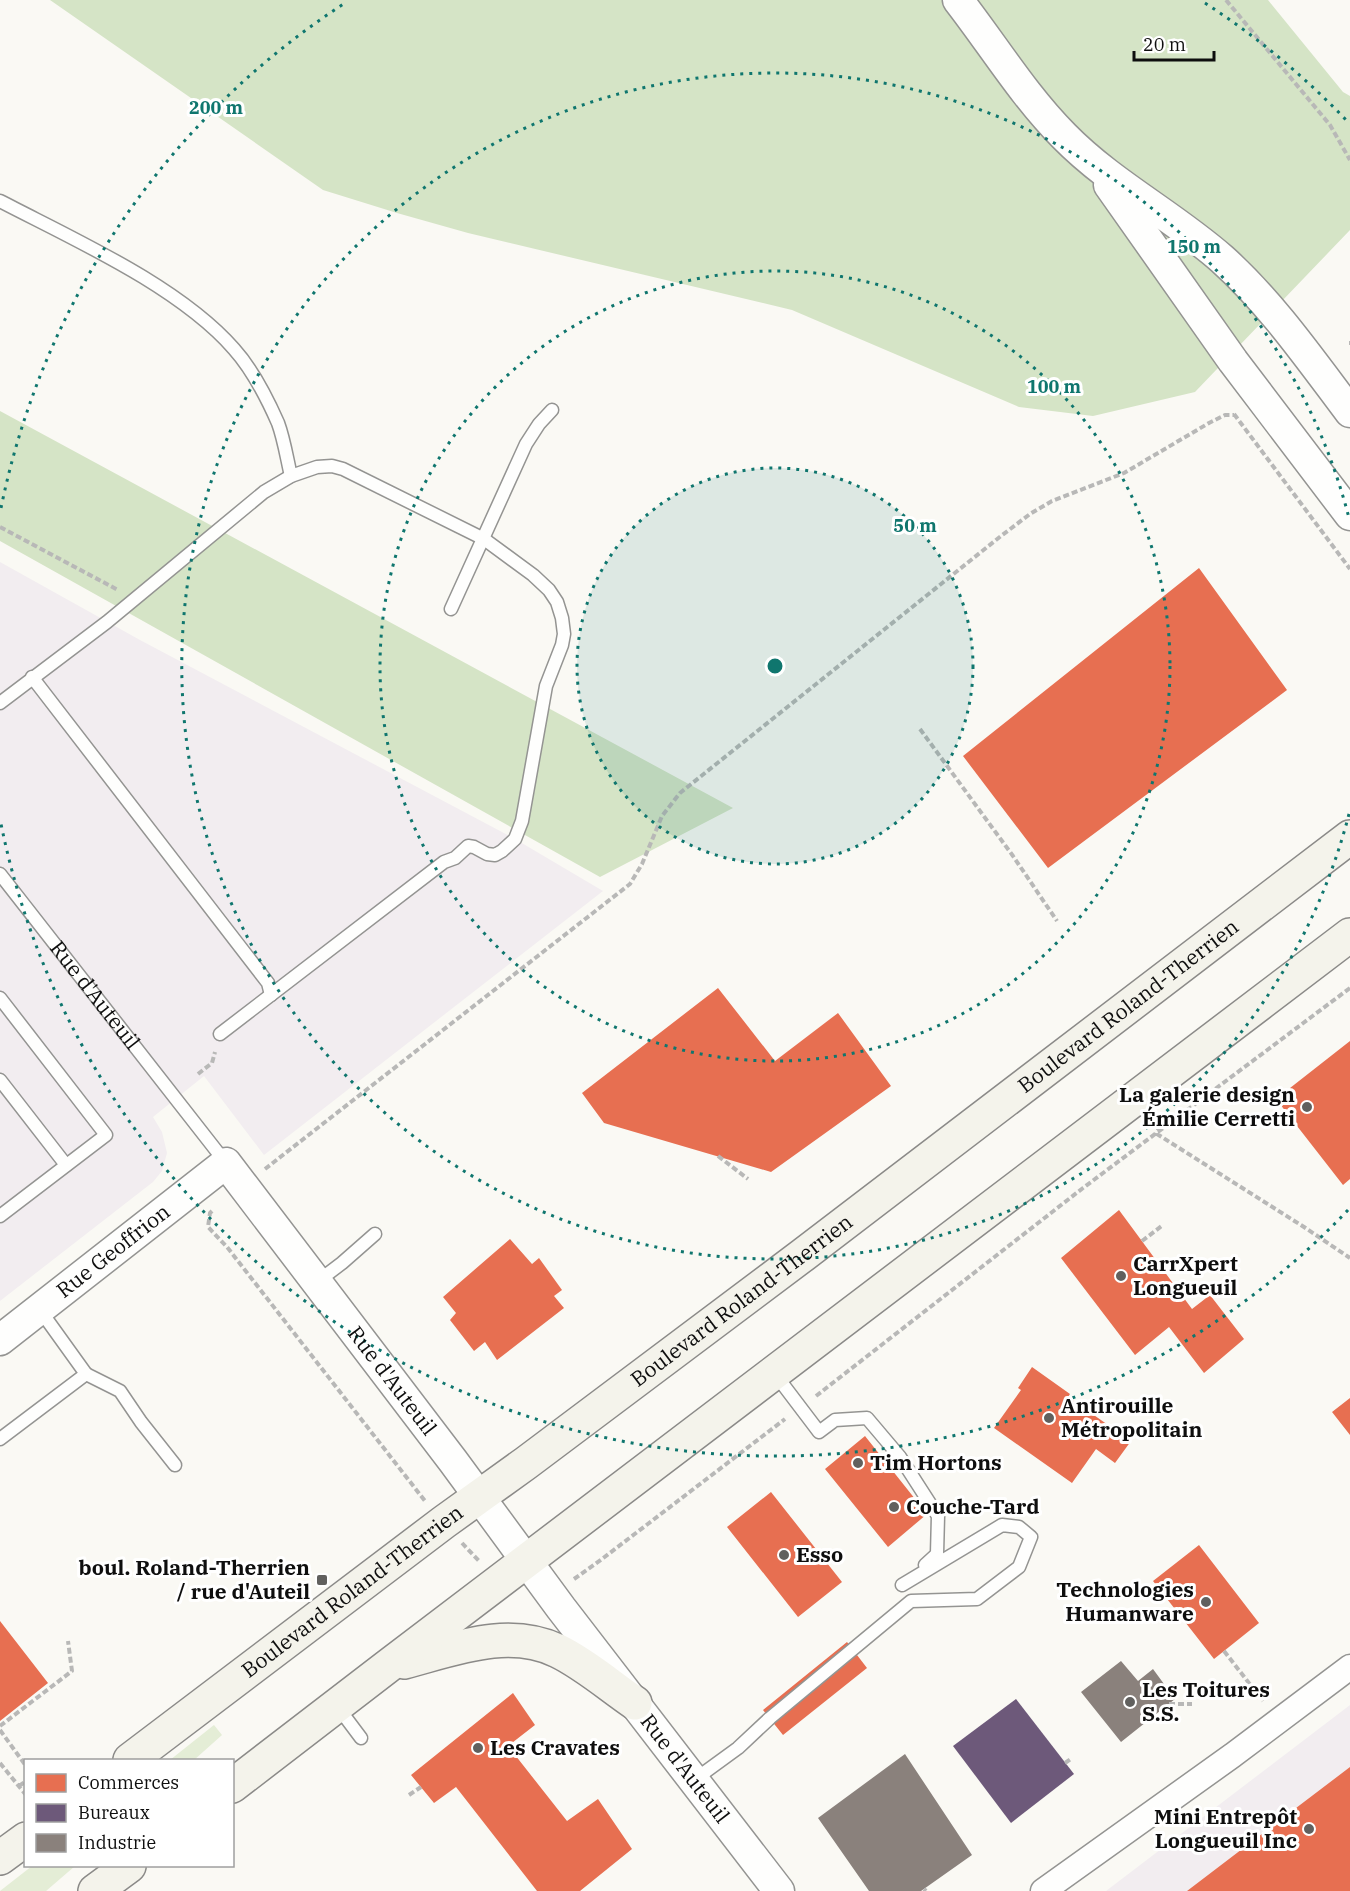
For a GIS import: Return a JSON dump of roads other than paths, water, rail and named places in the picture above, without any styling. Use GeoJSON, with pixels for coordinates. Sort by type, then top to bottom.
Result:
{"type":"FeatureCollection","features":[{"type":"Feature","properties":{"kind":"main road","name":"Boulevard Roland-Therrien"},"geometry":{"type":"LineString","coordinates":[[133,1759],[444,1522],[803,1255],[1350,837]]}},
{"type":"Feature","properties":{"kind":"main road"},"geometry":{"type":"LineString","coordinates":[[234,1784],[1350,935]]}},
{"type":"Feature","properties":{"kind":"main road"},"geometry":{"type":"LineString","coordinates":[[388,1666],[490,1640],[532,1642],[557,1651],[635,1703]]}},
{"type":"Feature","properties":{"kind":"main road"},"geometry":{"type":"LineString","coordinates":[[0,1858],[24,1840]]}},
{"type":"Feature","properties":{"kind":"main road"},"geometry":{"type":"LineString","coordinates":[[95,1891],[128,1867]]}},
{"type":"Feature","properties":{"kind":"street"},"geometry":{"type":"LineString","coordinates":[[958,0],[1062,134],[1095,165],[1222,259],[1272,311],[1347,401]]}},
{"type":"Feature","properties":{"kind":"street"},"geometry":{"type":"LineString","coordinates":[[1095,165],[1233,361],[1350,515]]}},
{"type":"Feature","properties":{"kind":"street","name":"Rue d'Auteuil"},"geometry":{"type":"LineString","coordinates":[[226,1164],[779,1891]]}},
{"type":"Feature","properties":{"kind":"street","name":"Rue Geoffrion"},"geometry":{"type":"LineString","coordinates":[[0,1340],[226,1164]]}},
{"type":"Feature","properties":{"kind":"street"},"geometry":{"type":"LineString","coordinates":[[1043,1891],[1350,1667]]}},
{"type":"Feature","properties":{"kind":"lane"},"geometry":{"type":"LineString","coordinates":[[0,201],[117,263],[195,313],[218,332],[235,350],[266,398],[279,425],[291,476]]}},
{"type":"Feature","properties":{"kind":"lane"},"geometry":{"type":"LineString","coordinates":[[452,609],[526,444],[539,424],[552,411]]}},
{"type":"Feature","properties":{"kind":"lane"},"geometry":{"type":"LineString","coordinates":[[0,703],[107,622],[264,492],[291,476],[317,467],[332,466],[343,469],[484,539],[533,575],[549,590],[557,602],[564,634],[546,686],[529,791],[522,821],[515,838],[495,855],[468,846],[220,1034]]}},
{"type":"Feature","properties":{"kind":"lane"},"geometry":{"type":"LineString","coordinates":[[32,677],[268,983],[271,995]]}},
{"type":"Feature","properties":{"kind":"lane","name":"Rue d'Auteuil"},"geometry":{"type":"LineString","coordinates":[[0,874],[226,1164]]}},
{"type":"Feature","properties":{"kind":"lane"},"geometry":{"type":"LineString","coordinates":[[0,998],[106,1135],[0,1216]]}},
{"type":"Feature","properties":{"kind":"lane"},"geometry":{"type":"LineString","coordinates":[[0,1080],[66,1165]]}},
{"type":"Feature","properties":{"kind":"lane"},"geometry":{"type":"LineString","coordinates":[[317,1282],[375,1234]]}},
{"type":"Feature","properties":{"kind":"lane"},"geometry":{"type":"LineString","coordinates":[[39,1309],[86,1374],[120,1391],[175,1465]]}},
{"type":"Feature","properties":{"kind":"lane"},"geometry":{"type":"LineString","coordinates":[[694,1780],[738,1748],[770,1718],[911,1600],[976,1599],[1019,1567],[1031,1537],[1019,1527],[1002,1525],[902,1585],[938,1554],[938,1516],[900,1456],[867,1418],[835,1420],[819,1432],[774,1372]]}},
{"type":"Feature","properties":{"kind":"lane"},"geometry":{"type":"LineString","coordinates":[[0,1439],[86,1374]]}},
{"type":"Feature","properties":{"kind":"lane"},"geometry":{"type":"LineString","coordinates":[[337,1706],[362,1738]]}},
{"type":"Feature","properties":{"kind":"place","name":"La galerie design Émilie Cerretti"},"geometry":{"type":"Point","coordinates":[1307,1107]}},
{"type":"Feature","properties":{"kind":"place","name":"CarrXpert Longueuil"},"geometry":{"type":"Point","coordinates":[1121,1276]}},
{"type":"Feature","properties":{"kind":"place","name":"Antirouille Métropolitain"},"geometry":{"type":"Point","coordinates":[1049,1418]}},
{"type":"Feature","properties":{"kind":"place","name":"Tim Hortons"},"geometry":{"type":"Point","coordinates":[858,1463]}},
{"type":"Feature","properties":{"kind":"place","name":"Couche-Tard"},"geometry":{"type":"Point","coordinates":[894,1507]}},
{"type":"Feature","properties":{"kind":"place","name":"Esso"},"geometry":{"type":"Point","coordinates":[784,1555]}},
{"type":"Feature","properties":{"kind":"place","name":"boul. Roland-Therrien / rue d'Auteil"},"geometry":{"type":"Point","coordinates":[322,1580]}},
{"type":"Feature","properties":{"kind":"place","name":"Technologies Humanware"},"geometry":{"type":"Point","coordinates":[1206,1602]}},
{"type":"Feature","properties":{"kind":"place","name":"Les Toitures S.S."},"geometry":{"type":"Point","coordinates":[1130,1702]}},
{"type":"Feature","properties":{"kind":"place","name":"Les Cravates"},"geometry":{"type":"Point","coordinates":[478,1748]}},
{"type":"Feature","properties":{"kind":"place","name":"Mini Entrepôt Longueuil Inc"},"geometry":{"type":"Point","coordinates":[1309,1829]}}]}
